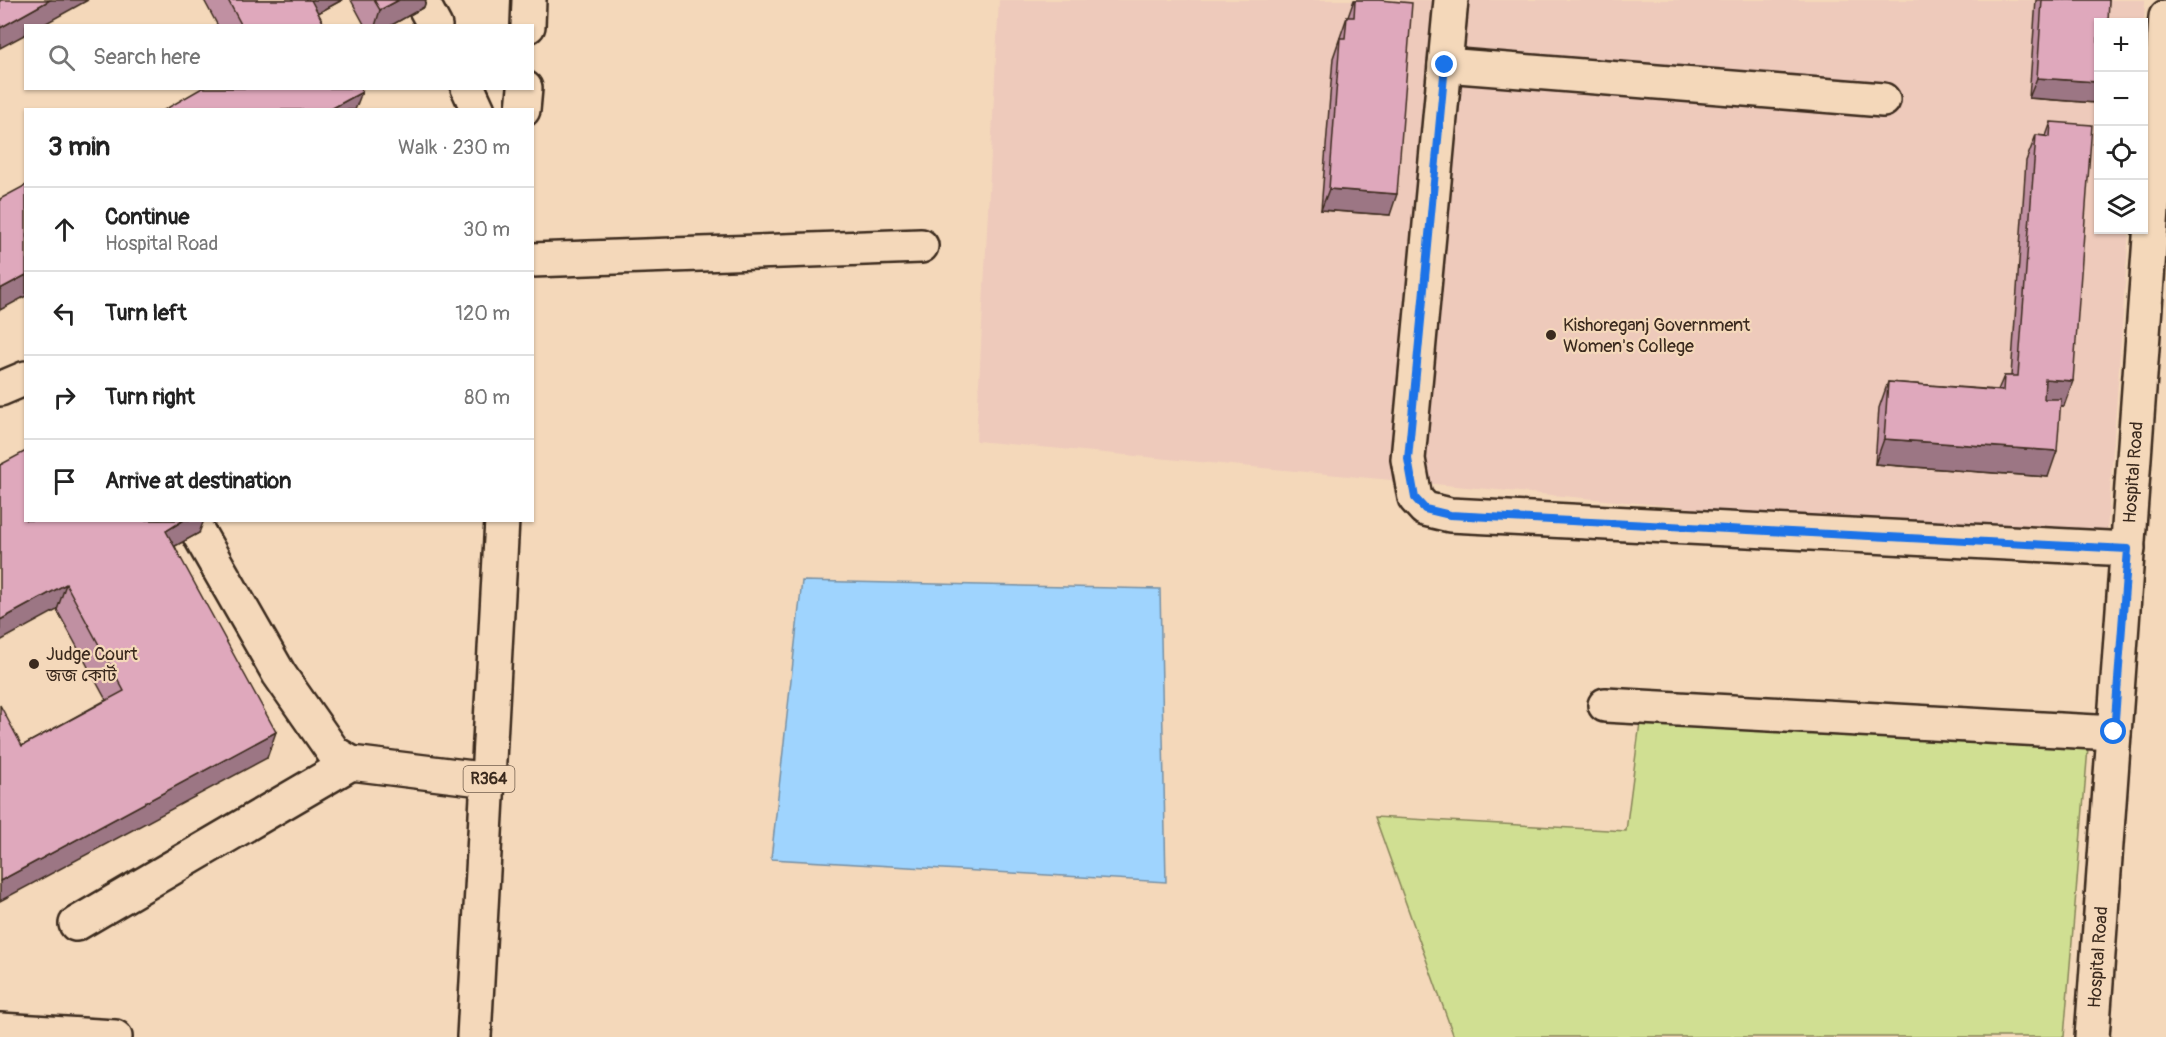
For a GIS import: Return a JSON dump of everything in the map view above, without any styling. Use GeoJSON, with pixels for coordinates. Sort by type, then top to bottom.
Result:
{"type":"FeatureCollection","features":[{"type":"Feature","properties":{"kind":"street"},"geometry":{"type":"LineString","coordinates":[[421,0],[434,24]]}},
{"type":"Feature","properties":{"kind":"street"},"geometry":{"type":"LineString","coordinates":[[528,24],[529,0]]}},
{"type":"Feature","properties":{"kind":"street"},"geometry":{"type":"LineString","coordinates":[[1451,0],[1408,459],[1415,498],[1425,509],[1450,515],[2128,549]]}},
{"type":"Feature","properties":{"kind":"street","name":"Hospital Road"},"geometry":{"type":"LineString","coordinates":[[2092,1037],[2166,17]]}},
{"type":"Feature","properties":{"kind":"street"},"geometry":{"type":"LineString","coordinates":[[1445,65],[1883,100]]}},
{"type":"Feature","properties":{"kind":"street"},"geometry":{"type":"LineString","coordinates":[[469,90],[477,108]]}},
{"type":"Feature","properties":{"kind":"street"},"geometry":{"type":"LineString","coordinates":[[523,108],[525,90]]}},
{"type":"Feature","properties":{"kind":"street"},"geometry":{"type":"LineString","coordinates":[[534,260],[921,246]]}},
{"type":"Feature","properties":{"kind":"street"},"geometry":{"type":"LineString","coordinates":[[0,390],[24,379]]}},
{"type":"Feature","properties":{"kind":"street"},"geometry":{"type":"LineString","coordinates":[[191,522],[279,674],[333,753],[351,763],[489,780]]}},
{"type":"Feature","properties":{"kind":"street","name":"R364"},"geometry":{"type":"LineString","coordinates":[[474,1037],[502,522]]}},
{"type":"Feature","properties":{"kind":"street"},"geometry":{"type":"LineString","coordinates":[[1605,705],[2114,732]]}},
{"type":"Feature","properties":{"kind":"street"},"geometry":{"type":"LineString","coordinates":[[76,924],[351,763]]}},
{"type":"Feature","properties":{"kind":"street"},"geometry":{"type":"LineString","coordinates":[[0,1030],[115,1037]]}},
{"type":"Feature","properties":{"kind":"shaded area","name":"Kishoreganj Government Women's College"},"geometry":{"type":"Polygon","coordinates":[[[999,0],[2145,0],[2144,18],[2094,18],[2094,234],[2129,234],[2106,547],[976,441],[999,0]]]}},
{"type":"Feature","properties":{"kind":"green space"},"geometry":{"type":"Polygon","coordinates":[[[1641,715],[2088,748],[2064,1037],[1454,1037],[1375,817],[1626,831],[1641,715]]]}},
{"type":"Feature","properties":{"kind":"water"},"geometry":{"type":"Polygon","coordinates":[[[802,581],[1160,589],[1166,882],[771,859],[802,581]]]}},
{"type":"Feature","properties":{"kind":"building"},"geometry":{"type":"Polygon","coordinates":[[[0,0],[50,0],[0,28],[0,0]]]}},
{"type":"Feature","properties":{"kind":"building"},"geometry":{"type":"Polygon","coordinates":[[[228,0],[311,0],[324,24],[241,24],[228,0]]]}},
{"type":"Feature","properties":{"kind":"building"},"geometry":{"type":"Polygon","coordinates":[[[374,0],[399,0],[380,10],[374,0]]]}},
{"type":"Feature","properties":{"kind":"building"},"geometry":{"type":"Polygon","coordinates":[[[1355,0],[1412,3],[1397,194],[1329,189],[1340,38],[1345,38],[1347,17],[1354,17],[1355,0]]]}},
{"type":"Feature","properties":{"kind":"building"},"geometry":{"type":"Polygon","coordinates":[[[2042,0],[2109,0],[2108,18],[2094,18],[2094,82],[2037,78],[2042,0]]]}},
{"type":"Feature","properties":{"kind":"building"},"geometry":{"type":"Polygon","coordinates":[[[199,90],[361,90],[362,92],[333,108],[167,108],[199,90]]]}},
{"type":"Feature","properties":{"kind":"building"},"geometry":{"type":"Polygon","coordinates":[[[2051,122],[2092,125],[2073,381],[2045,379],[2044,399],[2061,399],[2057,451],[1884,439],[1888,382],[2003,391],[2004,376],[2018,376],[2036,135],[2050,137],[2051,122]]]}},
{"type":"Feature","properties":{"kind":"building"},"geometry":{"type":"Polygon","coordinates":[[[24,186],[24,276],[0,289],[0,199],[24,186]]]}},
{"type":"Feature","properties":{"kind":"building"},"geometry":{"type":"Polygon","coordinates":[[[24,452],[24,522],[181,522],[166,531],[276,732],[0,881],[0,705],[22,746],[124,691],[66,584],[0,620],[0,465],[24,452]]]}},
{"type":"Feature","properties":{"kind":"place","name":"Kishoreganj Government Women's College"},"geometry":{"type":"Point","coordinates":[1551,335]}},
{"type":"Feature","properties":{"kind":"place","name":"Judge Court জজ কোর্ট"},"geometry":{"type":"Point","coordinates":[34,664]}},
{"type":"Feature","properties":{"kind":"route"},"geometry":{"type":"LineString","coordinates":[[1445,65],[1408,459],[1415,498],[1425,509],[1450,515],[2128,549],[2114,732]]}}]}
